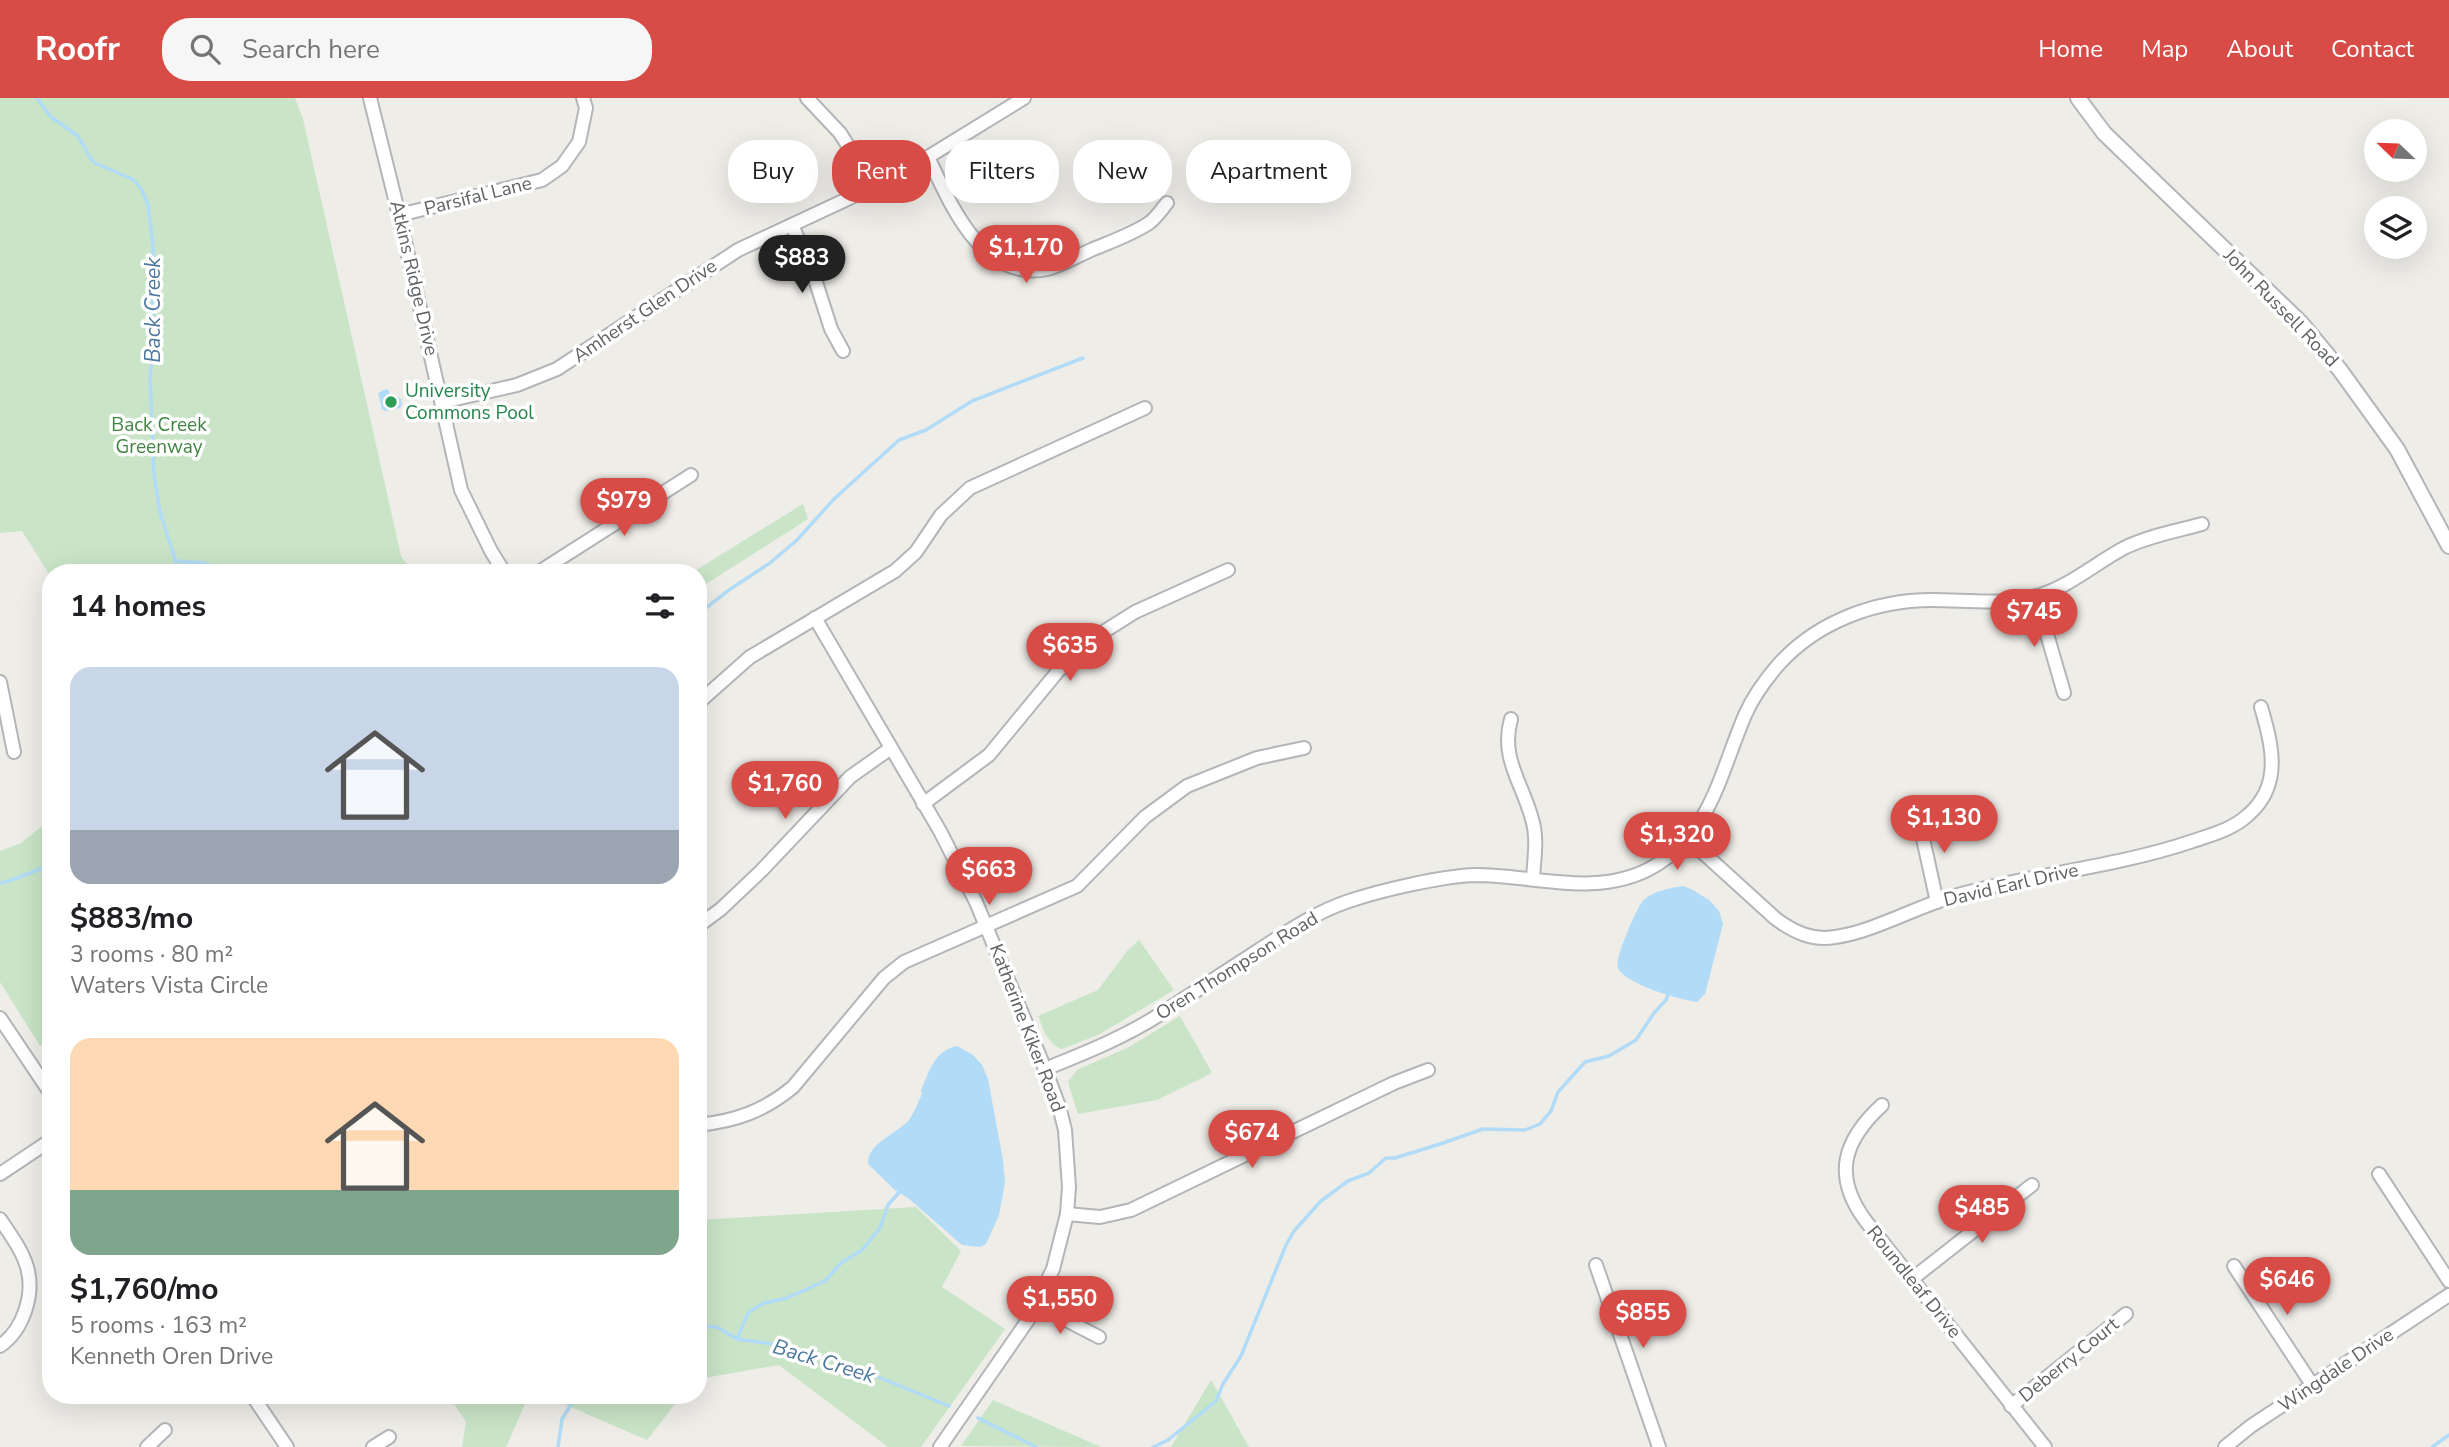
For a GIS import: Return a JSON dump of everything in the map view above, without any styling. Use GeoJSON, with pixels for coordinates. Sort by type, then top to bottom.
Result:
{"type":"FeatureCollection","features":[{"type":"Feature","properties":{"kind":"street","name":"Atkins Ridge Drive"},"geometry":{"type":"LineString","coordinates":[[370,98],[400,215],[461,490],[500,564]]}},
{"type":"Feature","properties":{"kind":"street","name":"Parsifal Lane"},"geometry":{"type":"LineString","coordinates":[[400,215],[541,180],[562,166],[579,142],[586,108],[583,98]]}},
{"type":"Feature","properties":{"kind":"street"},"geometry":{"type":"LineString","coordinates":[[807,98],[844,140]]}},
{"type":"Feature","properties":{"kind":"street","name":"Amherst Glen Drive"},"geometry":{"type":"LineString","coordinates":[[931,155],[1024,98]]}},
{"type":"Feature","properties":{"kind":"street","name":"John Russell Road"},"geometry":{"type":"LineString","coordinates":[[2078,98],[2104,134],[2291,314],[2331,360],[2397,449],[2449,546]]}},
{"type":"Feature","properties":{"kind":"street"},"geometry":{"type":"LineString","coordinates":[[931,163],[946,195],[978,245],[995,259],[1020,269],[1047,269],[1098,247],[1151,222],[1167,203]]}},
{"type":"Feature","properties":{"kind":"street","name":"Amherst Glen Drive"},"geometry":{"type":"LineString","coordinates":[[442,402],[517,385],[557,369],[738,250],[837,203]]}},
{"type":"Feature","properties":{"kind":"street"},"geometry":{"type":"LineString","coordinates":[[792,225],[814,276],[831,329],[843,351]]}},
{"type":"Feature","properties":{"kind":"street"},"geometry":{"type":"LineString","coordinates":[[707,695],[750,657],[908,561],[941,515],[970,488],[1145,408]]}},
{"type":"Feature","properties":{"kind":"street"},"geometry":{"type":"LineString","coordinates":[[551,564],[691,475]]}},
{"type":"Feature","properties":{"kind":"street","name":"Oren Thompson Road"},"geometry":{"type":"LineString","coordinates":[[1045,1069],[1104,1045],[1141,1026],[1300,923],[1342,904],[1459,876],[1500,876],[1584,884],[1623,880],[1659,863],[1688,839],[1712,803],[1746,712],[1755,696],[1787,656],[1818,632],[1851,615],[1887,604],[1930,600],[2015,600],[2036,596],[2063,586],[2130,545],[2203,524]]}},
{"type":"Feature","properties":{"kind":"street"},"geometry":{"type":"LineString","coordinates":[[923,804],[989,755],[1059,670],[1089,641],[1135,612],[1228,570]]}},
{"type":"Feature","properties":{"kind":"street"},"geometry":{"type":"LineString","coordinates":[[2036,596],[2064,693]]}},
{"type":"Feature","properties":{"kind":"street","name":"Katherine Kiker Road"},"geometry":{"type":"LineString","coordinates":[[815,618],[953,856],[987,926],[1045,1069],[1065,1130],[1069,1173],[1067,1214],[1053,1269],[1037,1305],[940,1447]]}},
{"type":"Feature","properties":{"kind":"street"},"geometry":{"type":"LineString","coordinates":[[1,690],[14,752]]}},
{"type":"Feature","properties":{"kind":"street","name":"David Earl Drive"},"geometry":{"type":"LineString","coordinates":[[1688,839],[1776,919],[1804,935],[1827,938],[1851,934],[1937,902],[1992,886],[2117,863],[2166,850],[2236,824],[2258,805],[2272,772],[2272,744],[2261,707]]}},
{"type":"Feature","properties":{"kind":"street"},"geometry":{"type":"LineString","coordinates":[[1511,719],[1507,733],[1508,751],[1535,834],[1533,879]]}},
{"type":"Feature","properties":{"kind":"street"},"geometry":{"type":"LineString","coordinates":[[707,920],[761,871],[850,777],[891,748]]}},
{"type":"Feature","properties":{"kind":"street"},"geometry":{"type":"LineString","coordinates":[[707,1123],[745,1117],[777,1100],[793,1087],[889,973],[920,953],[1077,886],[1145,817],[1187,786],[1257,758],[1304,748]]}},
{"type":"Feature","properties":{"kind":"street"},"geometry":{"type":"LineString","coordinates":[[1918,816],[1937,902]]}},
{"type":"Feature","properties":{"kind":"street"},"geometry":{"type":"LineString","coordinates":[[0,1018],[42,1081]]}},
{"type":"Feature","properties":{"kind":"street"},"geometry":{"type":"LineString","coordinates":[[1067,1214],[1100,1217],[1131,1210],[1394,1083],[1428,1070]]}},
{"type":"Feature","properties":{"kind":"street","name":"Roundleaf Drive"},"geometry":{"type":"LineString","coordinates":[[1882,1105],[1854,1136],[1845,1158],[1850,1195],[1858,1211],[2045,1447]]}},
{"type":"Feature","properties":{"kind":"street"},"geometry":{"type":"LineString","coordinates":[[0,1174],[42,1146]]}},
{"type":"Feature","properties":{"kind":"street"},"geometry":{"type":"LineString","coordinates":[[2379,1174],[2449,1281]]}},
{"type":"Feature","properties":{"kind":"street"},"geometry":{"type":"LineString","coordinates":[[1912,1279],[2032,1185]]}},
{"type":"Feature","properties":{"kind":"street"},"geometry":{"type":"LineString","coordinates":[[0,1219],[22,1255],[29,1280],[25,1313],[9,1340],[0,1346]]}},
{"type":"Feature","properties":{"kind":"street"},"geometry":{"type":"LineString","coordinates":[[1596,1265],[1659,1447]]}},
{"type":"Feature","properties":{"kind":"street"},"geometry":{"type":"LineString","coordinates":[[2234,1266],[2313,1386]]}},
{"type":"Feature","properties":{"kind":"street","name":"Wingdale Drive"},"geometry":{"type":"LineString","coordinates":[[2225,1447],[2251,1426],[2449,1294]]}},
{"type":"Feature","properties":{"kind":"street"},"geometry":{"type":"LineString","coordinates":[[1037,1305],[1099,1337]]}},
{"type":"Feature","properties":{"kind":"street","name":"Deberry Court"},"geometry":{"type":"LineString","coordinates":[[2011,1406],[2126,1314]]}},
{"type":"Feature","properties":{"kind":"street"},"geometry":{"type":"LineString","coordinates":[[258,1404],[287,1447]]}},
{"type":"Feature","properties":{"kind":"street"},"geometry":{"type":"LineString","coordinates":[[148,1447],[165,1430]]}},
{"type":"Feature","properties":{"kind":"street"},"geometry":{"type":"LineString","coordinates":[[373,1447],[389,1437]]}},
{"type":"Feature","properties":{"kind":"green space","name":"Back Creek Greenway"},"geometry":{"type":"Polygon","coordinates":[[[0,98],[295,98],[303,119],[401,556],[406,564],[43,564],[22,531],[0,533],[0,98]]]}},
{"type":"Feature","properties":{"kind":"green space"},"geometry":{"type":"Polygon","coordinates":[[[803,504],[808,519],[707,583],[706,564],[803,504]]]}},
{"type":"Feature","properties":{"kind":"green space"},"geometry":{"type":"Polygon","coordinates":[[[42,826],[40,1046],[0,982],[0,851],[21,843],[42,826]]]}},
{"type":"Feature","properties":{"kind":"green space"},"geometry":{"type":"Polygon","coordinates":[[[1139,940],[1174,990],[1098,1035],[1062,1049],[1053,1043],[1038,1016],[1098,990],[1128,950],[1139,940]]]}},
{"type":"Feature","properties":{"kind":"green space"},"geometry":{"type":"Polygon","coordinates":[[[1180,1016],[1212,1073],[1157,1100],[1078,1114],[1068,1082],[1077,1070],[1129,1047],[1180,1016]]]}},
{"type":"Feature","properties":{"kind":"green space"},"geometry":{"type":"Polygon","coordinates":[[[916,1207],[961,1251],[942,1287],[1005,1329],[921,1447],[888,1447],[779,1365],[707,1377],[707,1219],[916,1207]]]}},
{"type":"Feature","properties":{"kind":"green space"},"geometry":{"type":"Polygon","coordinates":[[[1211,1380],[1249,1447],[1171,1447],[1211,1380]]]}},
{"type":"Feature","properties":{"kind":"green space"},"geometry":{"type":"Polygon","coordinates":[[[993,1400],[1101,1447],[961,1446],[993,1400]]]}},
{"type":"Feature","properties":{"kind":"green space"},"geometry":{"type":"Polygon","coordinates":[[[454,1404],[525,1404],[506,1447],[462,1447],[466,1422],[454,1404]]]}},
{"type":"Feature","properties":{"kind":"green space"},"geometry":{"type":"Polygon","coordinates":[[[564,1404],[675,1404],[647,1440],[564,1404]]]}},
{"type":"Feature","properties":{"kind":"water","name":"University Commons Pool"},"geometry":{"type":"Polygon","coordinates":[[[386,389],[390,398],[397,396],[401,399],[400,408],[385,411],[382,409],[378,393],[386,389]]]}},
{"type":"Feature","properties":{"kind":"water"},"geometry":{"type":"Polygon","coordinates":[[[1683,886],[1709,900],[1719,911],[1723,924],[1705,994],[1697,1002],[1666,995],[1642,985],[1631,980],[1618,968],[1622,945],[1642,902],[1656,893],[1683,886]]]}},
{"type":"Feature","properties":{"kind":"water"},"geometry":{"type":"Polygon","coordinates":[[[957,1046],[973,1055],[982,1065],[988,1079],[1003,1160],[1005,1182],[999,1215],[986,1244],[980,1247],[962,1245],[868,1164],[872,1150],[911,1117],[934,1062],[943,1052],[957,1046]]]}},
{"type":"Feature","properties":{"kind":"waterway","name":"Back Creek"},"geometry":{"type":"LineString","coordinates":[[37,98],[51,117],[78,136],[93,162],[134,180],[148,205],[153,246],[153,346],[150,376],[154,475],[160,512],[176,564]]}},
{"type":"Feature","properties":{"kind":"waterway"},"geometry":{"type":"LineString","coordinates":[[707,607],[770,563],[797,540],[834,499],[899,440],[926,430],[972,401],[1083,358]]}},
{"type":"Feature","properties":{"kind":"waterway"},"geometry":{"type":"LineString","coordinates":[[175,561],[207,564]]}},
{"type":"Feature","properties":{"kind":"waterway"},"geometry":{"type":"LineString","coordinates":[[0,883],[42,869]]}},
{"type":"Feature","properties":{"kind":"waterway"},"geometry":{"type":"LineString","coordinates":[[1153,1447],[1168,1440],[1216,1401],[1223,1384],[1241,1356],[1286,1245],[1294,1231],[1321,1201],[1348,1181],[1369,1173],[1386,1158],[1395,1158],[1483,1129],[1525,1130],[1540,1124],[1551,1111],[1558,1092],[1585,1062],[1609,1056],[1636,1040],[1666,1000],[1670,990]]}},
{"type":"Feature","properties":{"kind":"waterway"},"geometry":{"type":"LineString","coordinates":[[737,1339],[748,1313],[755,1308],[787,1298],[825,1281],[841,1263],[862,1250],[880,1228],[888,1205],[902,1189]]}},
{"type":"Feature","properties":{"kind":"waterway","name":"Back Creek"},"geometry":{"type":"LineString","coordinates":[[707,1326],[717,1327],[737,1339],[780,1345],[839,1361],[949,1406]]}},
{"type":"Feature","properties":{"kind":"waterway"},"geometry":{"type":"LineString","coordinates":[[558,1447],[562,1419],[571,1404]]}},
{"type":"Feature","properties":{"kind":"waterway","name":"Back Creek"},"geometry":{"type":"LineString","coordinates":[[978,1418],[1036,1447]]}},
{"type":"Feature","properties":{"kind":"waterway"},"geometry":{"type":"LineString","coordinates":[[2432,1447],[2449,1435]]}},
{"type":"Feature","properties":{"kind":"place","name":"University Commons Pool"},"geometry":{"type":"Point","coordinates":[391,402]}}]}
